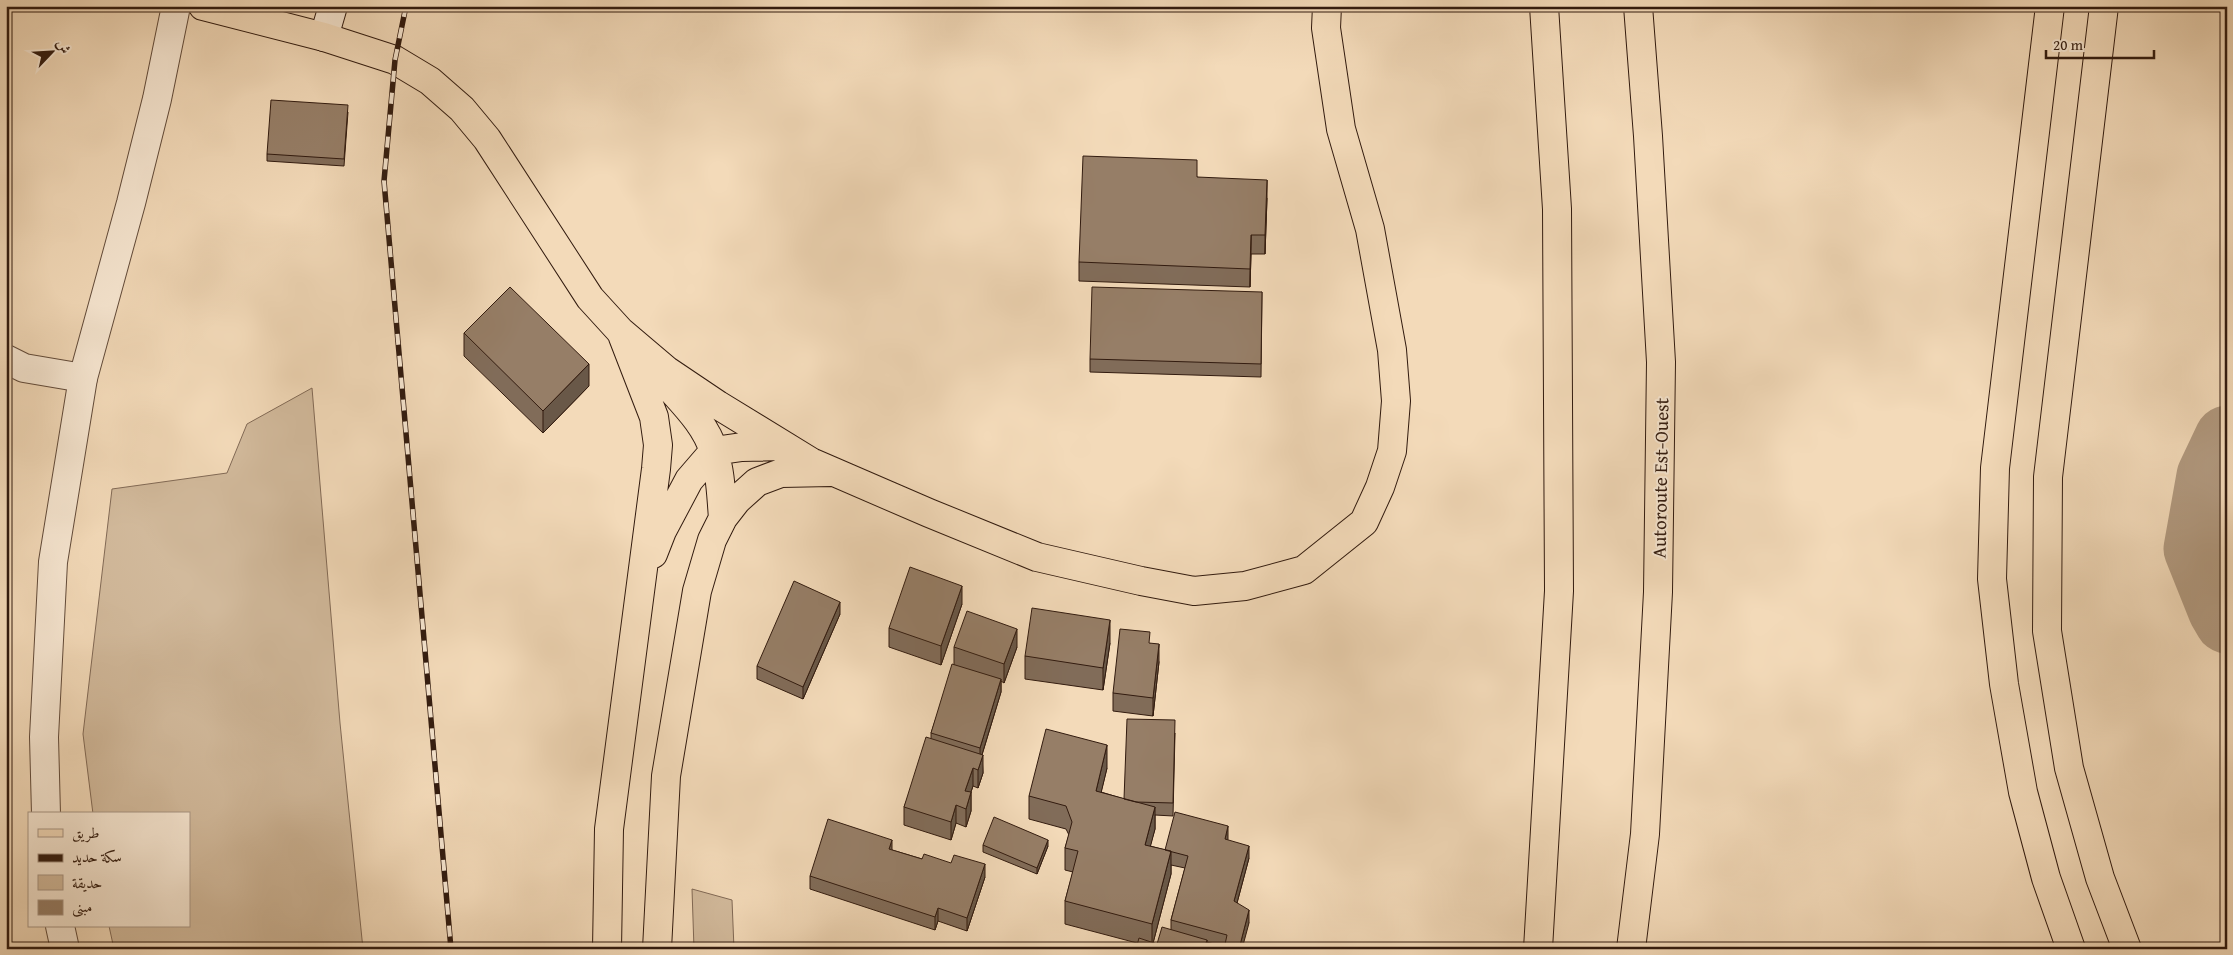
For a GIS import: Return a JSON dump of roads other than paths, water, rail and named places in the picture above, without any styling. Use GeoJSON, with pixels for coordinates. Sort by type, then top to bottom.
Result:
{"type":"FeatureCollection","features":[{"type":"Feature","properties":{"kind":"main road"},"geometry":{"type":"LineString","coordinates":[[203,6],[324,37],[395,60],[430,81],[462,109],[503,162],[590,298],[695,416],[714,451],[720,480],[723,518]]}},
{"type":"Feature","properties":{"kind":"main road"},"geometry":{"type":"LineString","coordinates":[[620,332],[666,370],[784,446],[835,472],[928,513],[1037,556],[1140,581],[1194,591],[1245,586],[1304,570],[1364,522],[1380,487],[1392,451],[1396,401],[1392,350],[1370,229],[1341,129],[1326,28],[1327,6]]}},
{"type":"Feature","properties":{"kind":"main road"},"geometry":{"type":"LineString","coordinates":[[1538,949],[1547,823],[1559,581],[1557,209],[1544,6]]}},
{"type":"Feature","properties":{"kind":"main road","name":"Autoroute Est-Ouest"},"geometry":{"type":"LineString","coordinates":[[1631,949],[1645,834],[1658,592],[1661,362],[1648,136],[1638,6]]}},
{"type":"Feature","properties":{"kind":"main road"},"geometry":{"type":"LineString","coordinates":[[2050,6],[1995,468],[1992,579],[2004,684],[2023,792],[2046,878],[2071,949]]}},
{"type":"Feature","properties":{"kind":"main road"},"geometry":{"type":"LineString","coordinates":[[2104,6],[2048,477],[2046,631],[2069,768],[2100,878],[2127,949]]}},
{"type":"Feature","properties":{"kind":"main road"},"geometry":{"type":"LineString","coordinates":[[607,949],[610,829],[658,445],[654,417],[620,332]]}},
{"type":"Feature","properties":{"kind":"main road"},"geometry":{"type":"LineString","coordinates":[[640,588],[662,531],[689,480],[714,451],[742,447],[784,446]]}},
{"type":"Feature","properties":{"kind":"main road"},"geometry":{"type":"LineString","coordinates":[[656,949],[666,776],[697,591],[712,540],[723,518],[737,500],[757,482],[781,473],[835,472]]}},
{"type":"Feature","properties":{"kind":"main road"},"geometry":{"type":"LineString","coordinates":[[1520,949],[1547,823]]}},
{"type":"Feature","properties":{"kind":"main road"},"geometry":{"type":"LineString","coordinates":[[1641,949],[1645,834]]}},
{"type":"Feature","properties":{"kind":"street"},"geometry":{"type":"LineString","coordinates":[[46,812],[44,737],[53,562],[83,378],[157,99],[176,6]]}},
{"type":"Feature","properties":{"kind":"street"},"geometry":{"type":"LineString","coordinates":[[324,37],[333,6]]}},
{"type":"Feature","properties":{"kind":"street"},"geometry":{"type":"LineString","coordinates":[[6,359],[24,368],[83,378]]}},
{"type":"Feature","properties":{"kind":"street"},"geometry":{"type":"LineString","coordinates":[[60,928],[65,949]]}},
{"type":"Feature","properties":{"kind":"waterway"},"geometry":{"type":"LineString","coordinates":[[2227,438],[2209,476],[2196,549],[2220,609],[2227,621]]}},
{"type":"Feature","properties":{"kind":"railway"},"geometry":{"type":"LineString","coordinates":[[406,6],[395,60],[384,181],[451,949]]}}]}
